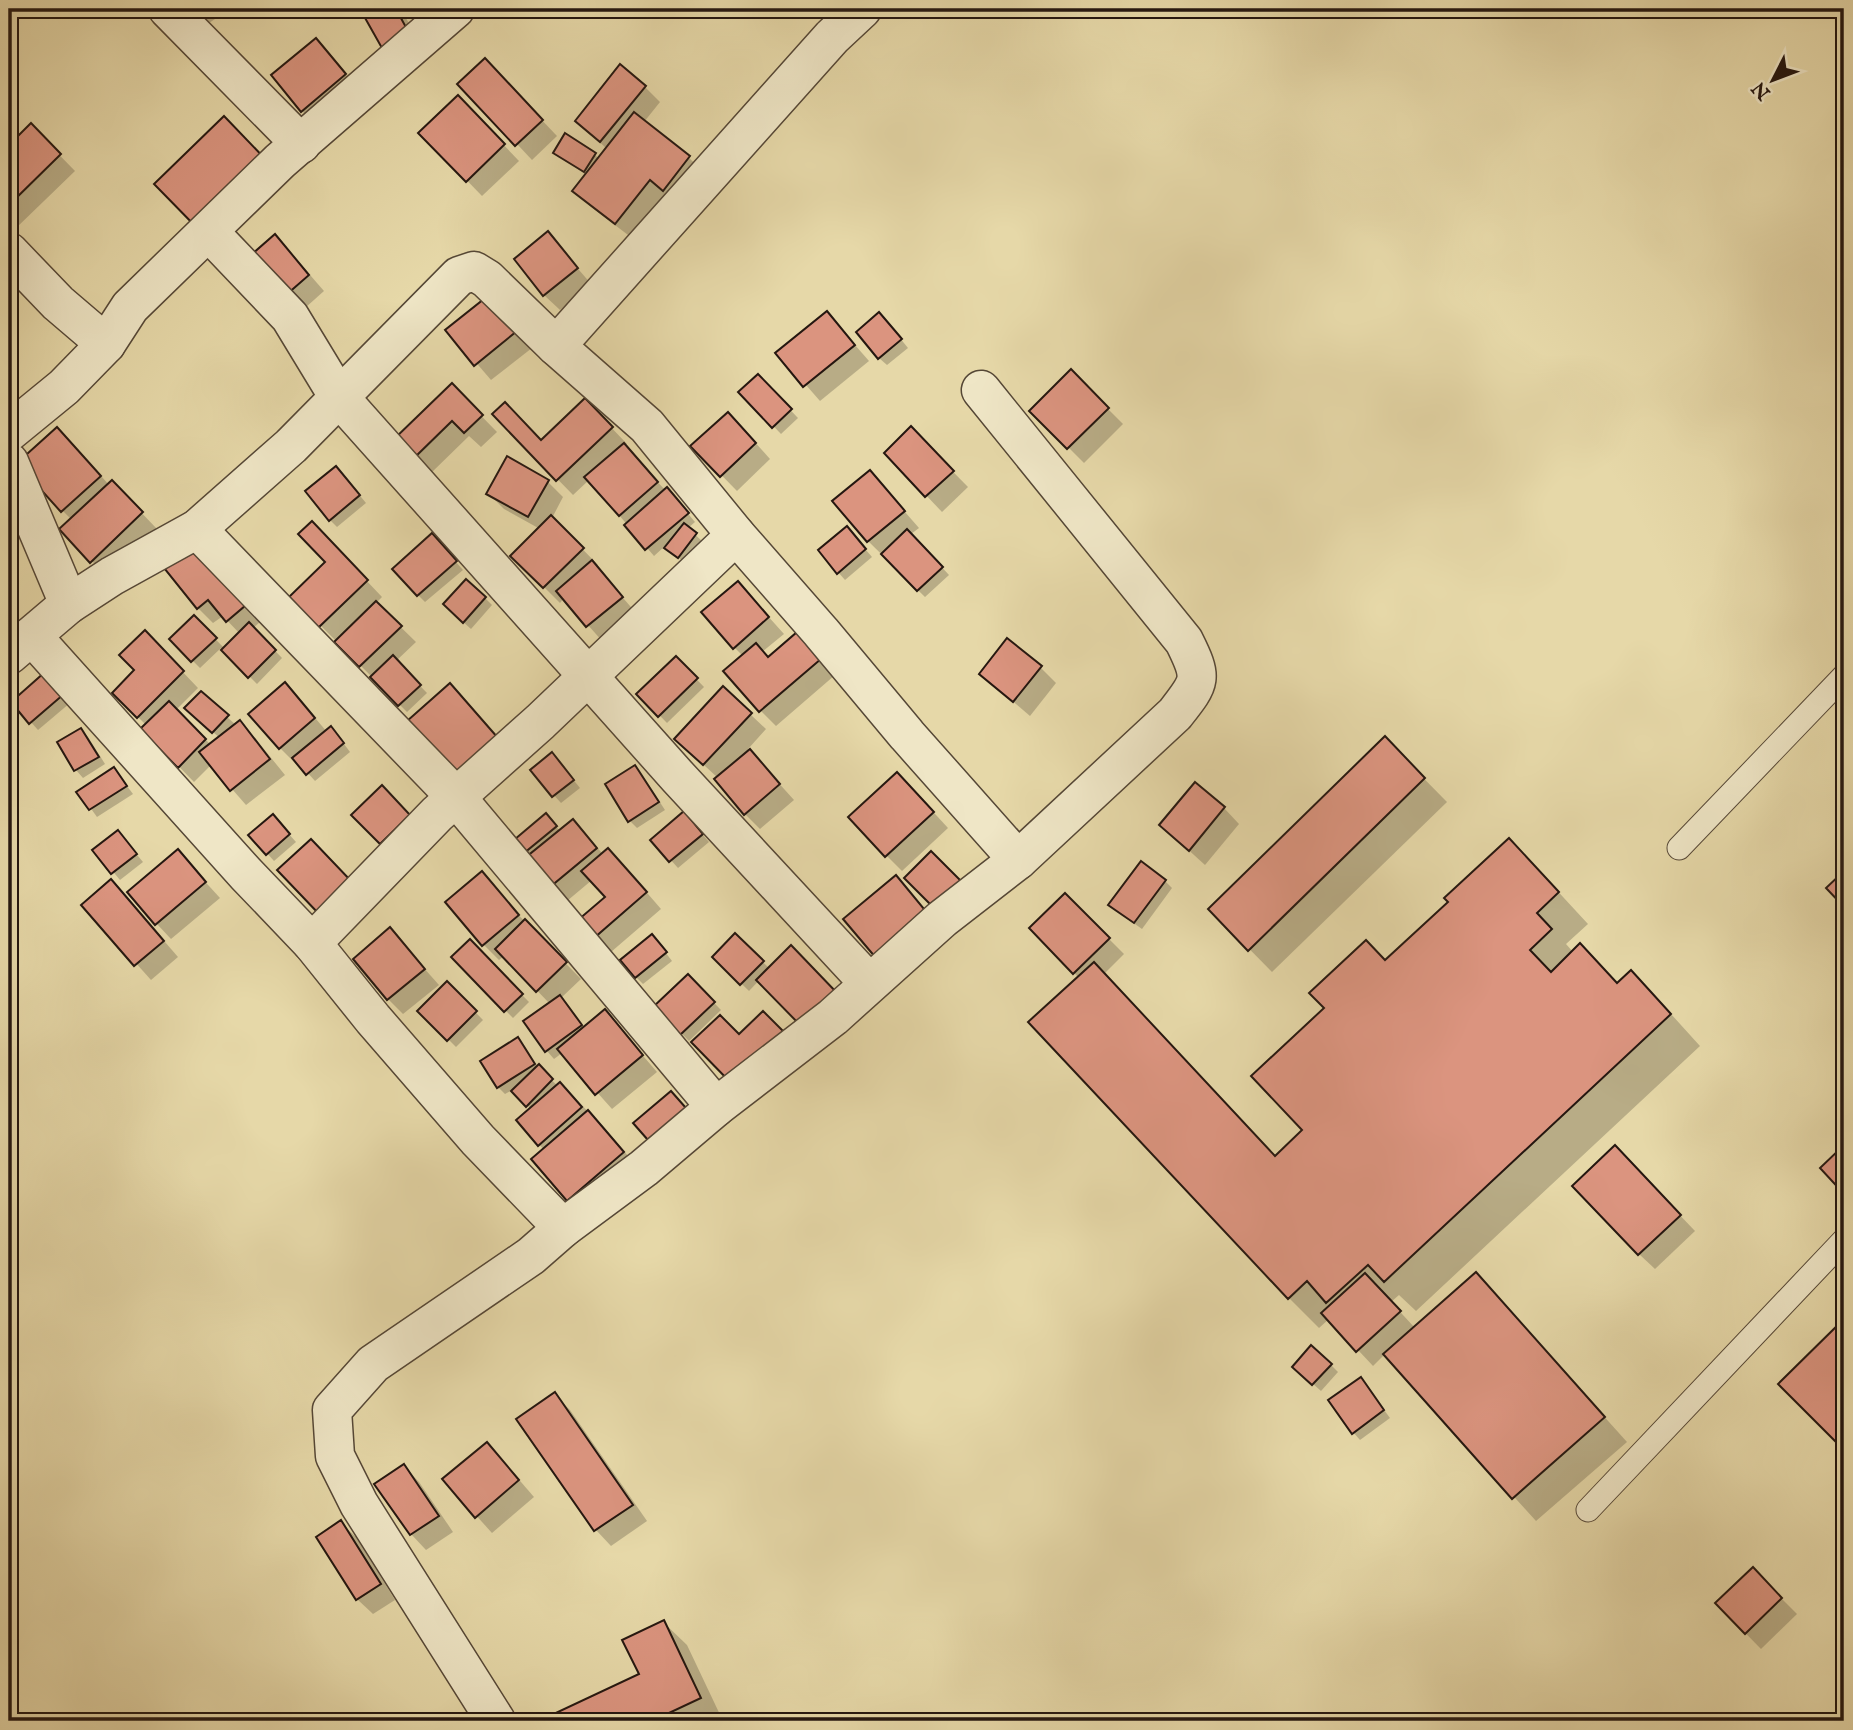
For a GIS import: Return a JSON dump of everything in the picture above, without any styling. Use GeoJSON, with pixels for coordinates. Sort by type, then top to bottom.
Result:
{"type":"FeatureCollection","features":[{"type":"Feature","properties":{"kind":"street"},"geometry":{"type":"LineString","coordinates":[[168,9],[301,144]]}},
{"type":"Feature","properties":{"kind":"street"},"geometry":{"type":"LineString","coordinates":[[9,432],[64,387],[106,344],[130,307],[301,144],[455,9]]}},
{"type":"Feature","properties":{"kind":"street"},"geometry":{"type":"LineString","coordinates":[[555,346],[823,47],[862,9]]}},
{"type":"Feature","properties":{"kind":"street"},"geometry":{"type":"LineString","coordinates":[[209,232],[290,317],[338,396],[587,676],[869,983]]}},
{"type":"Feature","properties":{"kind":"street"},"geometry":{"type":"LineString","coordinates":[[9,253],[58,303],[106,344]]}},
{"type":"Feature","properties":{"kind":"street"},"geometry":{"type":"LineString","coordinates":[[563,1228],[478,1140],[373,1019],[312,943],[20,646],[69,604],[112,576],[197,529],[290,446],[459,276],[474,271],[487,279],[555,346],[647,426],[736,535],[1018,860]]}},
{"type":"Feature","properties":{"kind":"street"},"geometry":{"type":"LineString","coordinates":[[496,1721],[359,1504],[335,1456],[332,1410],[373,1364],[531,1256],[833,1017],[942,919],[1018,860],[1175,714],[1195,688],[1197,667],[1184,641],[981,390]]}},
{"type":"Feature","properties":{"kind":"street"},"geometry":{"type":"LineString","coordinates":[[9,461],[69,604]]}},
{"type":"Feature","properties":{"kind":"street"},"geometry":{"type":"LineString","coordinates":[[197,529],[456,797],[716,1107]]}},
{"type":"Feature","properties":{"kind":"street"},"geometry":{"type":"LineString","coordinates":[[312,943],[456,797],[736,535]]}},
{"type":"Feature","properties":{"kind":"lane"},"geometry":{"type":"LineString","coordinates":[[1679,848],[1844,676]]}},
{"type":"Feature","properties":{"kind":"lane"},"geometry":{"type":"LineString","coordinates":[[1588,1510],[1844,1240]]}},
{"type":"Feature","properties":{"kind":"building"},"geometry":{"type":"Polygon","coordinates":[[[360,9],[396,9],[414,42],[387,57],[360,9]]]}},
{"type":"Feature","properties":{"kind":"building"},"geometry":{"type":"Polygon","coordinates":[[[316,38],[346,74],[301,112],[271,75],[316,38]]]}},
{"type":"Feature","properties":{"kind":"building"},"geometry":{"type":"Polygon","coordinates":[[[485,58],[543,120],[515,146],[457,84],[485,58]]]}},
{"type":"Feature","properties":{"kind":"building"},"geometry":{"type":"Polygon","coordinates":[[[620,64],[646,86],[600,142],[575,121],[620,64]]]}},
{"type":"Feature","properties":{"kind":"building"},"geometry":{"type":"Polygon","coordinates":[[[458,95],[505,144],[466,182],[418,133],[458,95]]]}},
{"type":"Feature","properties":{"kind":"building"},"geometry":{"type":"Polygon","coordinates":[[[634,112],[690,156],[663,191],[650,180],[615,224],[572,191],[634,112]]]}},
{"type":"Feature","properties":{"kind":"building"},"geometry":{"type":"Polygon","coordinates":[[[224,116],[272,166],[203,234],[154,184],[224,116]]]}},
{"type":"Feature","properties":{"kind":"building"},"geometry":{"type":"Polygon","coordinates":[[[31,123],[61,154],[9,205],[9,138],[12,142],[31,123]]]}},
{"type":"Feature","properties":{"kind":"building"},"geometry":{"type":"Polygon","coordinates":[[[565,133],[596,153],[584,172],[553,153],[565,133]]]}},
{"type":"Feature","properties":{"kind":"building"},"geometry":{"type":"Polygon","coordinates":[[[548,231],[578,268],[543,296],[514,259],[548,231]]]}},
{"type":"Feature","properties":{"kind":"building"},"geometry":{"type":"Polygon","coordinates":[[[275,234],[309,275],[278,302],[243,262],[275,234]]]}},
{"type":"Feature","properties":{"kind":"building"},"geometry":{"type":"Polygon","coordinates":[[[489,295],[517,331],[474,366],[445,330],[489,295]]]}},
{"type":"Feature","properties":{"kind":"building"},"geometry":{"type":"Polygon","coordinates":[[[827,311],[855,345],[803,387],[775,353],[827,311]]]}},
{"type":"Feature","properties":{"kind":"building"},"geometry":{"type":"Polygon","coordinates":[[[879,312],[902,339],[878,359],[856,332],[879,312]]]}},
{"type":"Feature","properties":{"kind":"building"},"geometry":{"type":"Polygon","coordinates":[[[1071,369],[1109,408],[1067,449],[1029,411],[1071,369]]]}},
{"type":"Feature","properties":{"kind":"building"},"geometry":{"type":"Polygon","coordinates":[[[758,374],[792,409],[772,428],[738,392],[758,374]]]}},
{"type":"Feature","properties":{"kind":"building"},"geometry":{"type":"Polygon","coordinates":[[[452,383],[483,415],[464,433],[452,421],[412,460],[393,440],[452,383]]]}},
{"type":"Feature","properties":{"kind":"building"},"geometry":{"type":"Polygon","coordinates":[[[585,398],[613,427],[556,481],[492,414],[505,402],[541,440],[585,398]]]}},
{"type":"Feature","properties":{"kind":"building"},"geometry":{"type":"Polygon","coordinates":[[[728,412],[756,443],[720,477],[690,446],[728,412]]]}},
{"type":"Feature","properties":{"kind":"building"},"geometry":{"type":"Polygon","coordinates":[[[911,426],[954,471],[925,497],[884,453],[911,426]]]}},
{"type":"Feature","properties":{"kind":"building"},"geometry":{"type":"Polygon","coordinates":[[[57,427],[101,476],[61,512],[17,463],[57,427]]]}},
{"type":"Feature","properties":{"kind":"building"},"geometry":{"type":"Polygon","coordinates":[[[624,443],[658,482],[619,516],[584,477],[624,443]]]}},
{"type":"Feature","properties":{"kind":"building"},"geometry":{"type":"Polygon","coordinates":[[[507,456],[549,480],[528,517],[486,494],[507,456]]]}},
{"type":"Feature","properties":{"kind":"building"},"geometry":{"type":"Polygon","coordinates":[[[336,466],[360,495],[329,521],[305,491],[336,466]]]}},
{"type":"Feature","properties":{"kind":"building"},"geometry":{"type":"Polygon","coordinates":[[[870,470],[905,511],[867,542],[832,501],[870,470]]]}},
{"type":"Feature","properties":{"kind":"building"},"geometry":{"type":"Polygon","coordinates":[[[112,480],[143,512],[90,563],[59,529],[112,480]]]}},
{"type":"Feature","properties":{"kind":"building"},"geometry":{"type":"Polygon","coordinates":[[[667,487],[689,513],[645,550],[624,525],[667,487]]]}},
{"type":"Feature","properties":{"kind":"building"},"geometry":{"type":"Polygon","coordinates":[[[551,515],[584,548],[543,588],[510,556],[551,515]]]}},
{"type":"Feature","properties":{"kind":"building"},"geometry":{"type":"Polygon","coordinates":[[[312,521],[368,580],[318,628],[289,597],[325,562],[298,534],[312,521]]]}},
{"type":"Feature","properties":{"kind":"building"},"geometry":{"type":"Polygon","coordinates":[[[684,523],[697,533],[678,558],[664,548],[684,523]]]}},
{"type":"Feature","properties":{"kind":"building"},"geometry":{"type":"Polygon","coordinates":[[[847,526],[866,549],[837,574],[818,550],[847,526]]]}},
{"type":"Feature","properties":{"kind":"building"},"geometry":{"type":"Polygon","coordinates":[[[907,529],[943,567],[917,591],[881,554],[907,529]]]}},
{"type":"Feature","properties":{"kind":"building"},"geometry":{"type":"Polygon","coordinates":[[[432,533],[457,561],[417,596],[392,569],[432,533]]]}},
{"type":"Feature","properties":{"kind":"building"},"geometry":{"type":"Polygon","coordinates":[[[191,538],[246,605],[226,622],[208,600],[197,609],[160,563],[191,538]]]}},
{"type":"Feature","properties":{"kind":"building"},"geometry":{"type":"Polygon","coordinates":[[[592,560],[623,597],[586,627],[556,591],[592,560]]]}},
{"type":"Feature","properties":{"kind":"building"},"geometry":{"type":"Polygon","coordinates":[[[466,579],[486,597],[463,623],[443,604],[466,579]]]}},
{"type":"Feature","properties":{"kind":"building"},"geometry":{"type":"Polygon","coordinates":[[[738,581],[769,617],[733,649],[701,612],[738,581]]]}},
{"type":"Feature","properties":{"kind":"building"},"geometry":{"type":"Polygon","coordinates":[[[376,601],[402,626],[359,667],[334,642],[376,601]]]}},
{"type":"Feature","properties":{"kind":"building"},"geometry":{"type":"Polygon","coordinates":[[[194,615],[217,638],[191,662],[169,639],[194,615]]]}},
{"type":"Feature","properties":{"kind":"building"},"geometry":{"type":"Polygon","coordinates":[[[249,622],[276,650],[248,678],[221,650],[249,622]]]}},
{"type":"Feature","properties":{"kind":"building"},"geometry":{"type":"Polygon","coordinates":[[[804,626],[828,653],[759,712],[723,671],[756,643],[768,657],[804,626]]]}},
{"type":"Feature","properties":{"kind":"building"},"geometry":{"type":"Polygon","coordinates":[[[145,630],[184,671],[137,718],[112,693],[134,670],[119,655],[145,630]]]}},
{"type":"Feature","properties":{"kind":"building"},"geometry":{"type":"Polygon","coordinates":[[[1007,638],[1042,666],[1013,702],[979,674],[1007,638]]]}},
{"type":"Feature","properties":{"kind":"building"},"geometry":{"type":"Polygon","coordinates":[[[393,655],[421,685],[398,706],[370,677],[393,655]]]}},
{"type":"Feature","properties":{"kind":"building"},"geometry":{"type":"Polygon","coordinates":[[[676,656],[698,678],[658,717],[636,694],[676,656]]]}},
{"type":"Feature","properties":{"kind":"building"},"geometry":{"type":"Polygon","coordinates":[[[45,672],[64,694],[29,724],[11,702],[45,672]]]}},
{"type":"Feature","properties":{"kind":"building"},"geometry":{"type":"Polygon","coordinates":[[[285,682],[315,718],[279,749],[248,714],[285,682]]]}},
{"type":"Feature","properties":{"kind":"building"},"geometry":{"type":"Polygon","coordinates":[[[450,683],[498,738],[446,784],[398,729],[450,683]]]}},
{"type":"Feature","properties":{"kind":"building"},"geometry":{"type":"Polygon","coordinates":[[[723,686],[752,713],[703,765],[674,739],[723,686]]]}},
{"type":"Feature","properties":{"kind":"building"},"geometry":{"type":"Polygon","coordinates":[[[201,691],[229,715],[212,733],[184,708],[201,691]]]}},
{"type":"Feature","properties":{"kind":"building"},"geometry":{"type":"Polygon","coordinates":[[[169,701],[206,739],[178,768],[140,729],[169,701]]]}},
{"type":"Feature","properties":{"kind":"building"},"geometry":{"type":"Polygon","coordinates":[[[240,720],[270,759],[230,791],[199,752],[240,720]]]}},
{"type":"Feature","properties":{"kind":"building"},"geometry":{"type":"Polygon","coordinates":[[[331,726],[344,743],[306,775],[292,758],[331,726]]]}},
{"type":"Feature","properties":{"kind":"building"},"geometry":{"type":"Polygon","coordinates":[[[81,728],[99,757],[74,771],[57,742],[81,728]]]}},
{"type":"Feature","properties":{"kind":"building"},"geometry":{"type":"Polygon","coordinates":[[[1385,736],[1425,778],[1248,951],[1208,909],[1385,736]]]}},
{"type":"Feature","properties":{"kind":"building"},"geometry":{"type":"Polygon","coordinates":[[[750,749],[780,784],[744,815],[714,779],[750,749]]]}},
{"type":"Feature","properties":{"kind":"building"},"geometry":{"type":"Polygon","coordinates":[[[552,752],[574,780],[552,797],[530,770],[552,752]]]}},
{"type":"Feature","properties":{"kind":"building"},"geometry":{"type":"Polygon","coordinates":[[[635,765],[659,802],[628,822],[605,784],[635,765]]]}},
{"type":"Feature","properties":{"kind":"building"},"geometry":{"type":"Polygon","coordinates":[[[114,767],[127,786],[89,810],[76,792],[114,767]]]}},
{"type":"Feature","properties":{"kind":"building"},"geometry":{"type":"Polygon","coordinates":[[[897,772],[934,812],[885,857],[848,817],[897,772]]]}},
{"type":"Feature","properties":{"kind":"building"},"geometry":{"type":"Polygon","coordinates":[[[1195,782],[1225,807],[1189,851],[1159,825],[1195,782]]]}},
{"type":"Feature","properties":{"kind":"building"},"geometry":{"type":"Polygon","coordinates":[[[382,785],[410,815],[380,844],[351,815],[382,785]]]}},
{"type":"Feature","properties":{"kind":"building"},"geometry":{"type":"Polygon","coordinates":[[[684,811],[703,834],[669,862],[650,840],[684,811]]]}},
{"type":"Feature","properties":{"kind":"building"},"geometry":{"type":"Polygon","coordinates":[[[546,813],[557,826],[518,858],[508,845],[546,813]]]}},
{"type":"Feature","properties":{"kind":"building"},"geometry":{"type":"Polygon","coordinates":[[[273,814],[290,834],[266,855],[248,835],[273,814]]]}},
{"type":"Feature","properties":{"kind":"building"},"geometry":{"type":"Polygon","coordinates":[[[573,819],[597,848],[550,887],[525,858],[573,819]]]}},
{"type":"Feature","properties":{"kind":"building"},"geometry":{"type":"Polygon","coordinates":[[[118,830],[137,854],[111,874],[92,850],[118,830]]]}},
{"type":"Feature","properties":{"kind":"building"},"geometry":{"type":"Polygon","coordinates":[[[1509,838],[1559,892],[1537,913],[1552,929],[1530,950],[1551,972],[1580,943],[1617,983],[1631,970],[1671,1014],[1384,1282],[1368,1265],[1326,1303],[1307,1281],[1288,1299],[1028,1022],[1094,962],[1275,1156],[1302,1130],[1251,1076],[1324,1008],[1309,993],[1366,940],[1385,960],[1448,902],[1444,898],[1509,838]]]}},
{"type":"Feature","properties":{"kind":"building"},"geometry":{"type":"Polygon","coordinates":[[[311,839],[353,883],[320,915],[277,870],[311,839]]]}},
{"type":"Feature","properties":{"kind":"building"},"geometry":{"type":"Polygon","coordinates":[[[608,848],[647,892],[594,938],[578,920],[605,897],[581,871],[608,848]]]}},
{"type":"Feature","properties":{"kind":"building"},"geometry":{"type":"Polygon","coordinates":[[[178,849],[206,882],[155,925],[127,892],[178,849]]]}},
{"type":"Feature","properties":{"kind":"building"},"geometry":{"type":"Polygon","coordinates":[[[931,851],[961,881],[934,908],[904,878],[931,851]]]}},
{"type":"Feature","properties":{"kind":"building"},"geometry":{"type":"Polygon","coordinates":[[[1141,861],[1166,880],[1134,923],[1108,905],[1141,861]]]}},
{"type":"Feature","properties":{"kind":"building"},"geometry":{"type":"Polygon","coordinates":[[[482,871],[519,915],[482,946],[445,902],[482,871]]]}},
{"type":"Feature","properties":{"kind":"building"},"geometry":{"type":"Polygon","coordinates":[[[1844,871],[1844,907],[1826,888],[1844,871]]]}},
{"type":"Feature","properties":{"kind":"building"},"geometry":{"type":"Polygon","coordinates":[[[896,875],[929,915],[876,958],[843,919],[896,875]]]}},
{"type":"Feature","properties":{"kind":"building"},"geometry":{"type":"Polygon","coordinates":[[[111,879],[164,941],[134,966],[81,905],[111,879]]]}},
{"type":"Feature","properties":{"kind":"building"},"geometry":{"type":"Polygon","coordinates":[[[1065,893],[1110,938],[1073,974],[1029,928],[1065,893]]]}},
{"type":"Feature","properties":{"kind":"building"},"geometry":{"type":"Polygon","coordinates":[[[525,919],[567,962],[536,992],[495,949],[525,919]]]}},
{"type":"Feature","properties":{"kind":"building"},"geometry":{"type":"Polygon","coordinates":[[[390,927],[425,969],[387,1000],[353,959],[390,927]]]}},
{"type":"Feature","properties":{"kind":"building"},"geometry":{"type":"Polygon","coordinates":[[[735,933],[764,961],[740,985],[712,957],[735,933]]]}},
{"type":"Feature","properties":{"kind":"building"},"geometry":{"type":"Polygon","coordinates":[[[652,934],[667,952],[635,978],[620,960],[652,934]]]}},
{"type":"Feature","properties":{"kind":"building"},"geometry":{"type":"Polygon","coordinates":[[[470,939],[523,994],[504,1012],[451,957],[470,939]]]}},
{"type":"Feature","properties":{"kind":"building"},"geometry":{"type":"Polygon","coordinates":[[[791,945],[839,995],[804,1029],[756,980],[791,945]]]}},
{"type":"Feature","properties":{"kind":"building"},"geometry":{"type":"Polygon","coordinates":[[[688,974],[715,1002],[680,1035],[653,1007],[688,974]]]}},
{"type":"Feature","properties":{"kind":"building"},"geometry":{"type":"Polygon","coordinates":[[[447,981],[477,1011],[447,1041],[417,1011],[447,981]]]}},
{"type":"Feature","properties":{"kind":"building"},"geometry":{"type":"Polygon","coordinates":[[[560,995],[582,1025],[545,1052],[523,1021],[560,995]]]}},
{"type":"Feature","properties":{"kind":"building"},"geometry":{"type":"Polygon","coordinates":[[[605,1009],[643,1055],[595,1095],[557,1049],[605,1009]]]}},
{"type":"Feature","properties":{"kind":"building"},"geometry":{"type":"Polygon","coordinates":[[[763,1011],[787,1035],[734,1086],[691,1042],[720,1015],[739,1034],[763,1011]]]}},
{"type":"Feature","properties":{"kind":"building"},"geometry":{"type":"Polygon","coordinates":[[[518,1037],[535,1064],[497,1088],[480,1061],[518,1037]]]}},
{"type":"Feature","properties":{"kind":"building"},"geometry":{"type":"Polygon","coordinates":[[[539,1064],[553,1079],[526,1107],[511,1091],[539,1064]]]}},
{"type":"Feature","properties":{"kind":"building"},"geometry":{"type":"Polygon","coordinates":[[[560,1082],[582,1107],[538,1146],[516,1120],[560,1082]]]}},
{"type":"Feature","properties":{"kind":"building"},"geometry":{"type":"Polygon","coordinates":[[[671,1091],[693,1116],[655,1148],[633,1123],[671,1091]]]}},
{"type":"Feature","properties":{"kind":"building"},"geometry":{"type":"Polygon","coordinates":[[[588,1110],[624,1152],[567,1201],[531,1159],[588,1110]]]}},
{"type":"Feature","properties":{"kind":"building"},"geometry":{"type":"Polygon","coordinates":[[[1615,1145],[1681,1215],[1638,1255],[1572,1186],[1615,1145]]]}},
{"type":"Feature","properties":{"kind":"building"},"geometry":{"type":"Polygon","coordinates":[[[1844,1145],[1844,1194],[1820,1168],[1844,1145]]]}},
{"type":"Feature","properties":{"kind":"building"},"geometry":{"type":"Polygon","coordinates":[[[1476,1272],[1605,1417],[1512,1499],[1383,1354],[1476,1272]]]}},
{"type":"Feature","properties":{"kind":"building"},"geometry":{"type":"Polygon","coordinates":[[[1365,1273],[1401,1311],[1356,1352],[1321,1313],[1365,1273]]]}},
{"type":"Feature","properties":{"kind":"building"},"geometry":{"type":"Polygon","coordinates":[[[1844,1319],[1844,1450],[1778,1384],[1844,1319]]]}},
{"type":"Feature","properties":{"kind":"building"},"geometry":{"type":"Polygon","coordinates":[[[1311,1345],[1332,1364],[1312,1385],[1292,1367],[1311,1345]]]}},
{"type":"Feature","properties":{"kind":"building"},"geometry":{"type":"Polygon","coordinates":[[[1361,1377],[1384,1410],[1352,1434],[1328,1400],[1361,1377]]]}},
{"type":"Feature","properties":{"kind":"building"},"geometry":{"type":"Polygon","coordinates":[[[555,1392],[633,1505],[594,1531],[516,1419],[555,1392]]]}},
{"type":"Feature","properties":{"kind":"building"},"geometry":{"type":"Polygon","coordinates":[[[487,1442],[519,1480],[475,1518],[442,1479],[487,1442]]]}},
{"type":"Feature","properties":{"kind":"building"},"geometry":{"type":"Polygon","coordinates":[[[404,1464],[439,1516],[410,1535],[374,1484],[404,1464]]]}},
{"type":"Feature","properties":{"kind":"building"},"geometry":{"type":"Polygon","coordinates":[[[341,1520],[381,1584],[356,1600],[316,1537],[341,1520]]]}},
{"type":"Feature","properties":{"kind":"building"},"geometry":{"type":"Polygon","coordinates":[[[1753,1567],[1782,1598],[1745,1634],[1715,1603],[1753,1567]]]}},
{"type":"Feature","properties":{"kind":"building"},"geometry":{"type":"Polygon","coordinates":[[[664,1620],[701,1698],[652,1721],[546,1721],[545,1718],[639,1674],[622,1640],[664,1620]]]}}]}
